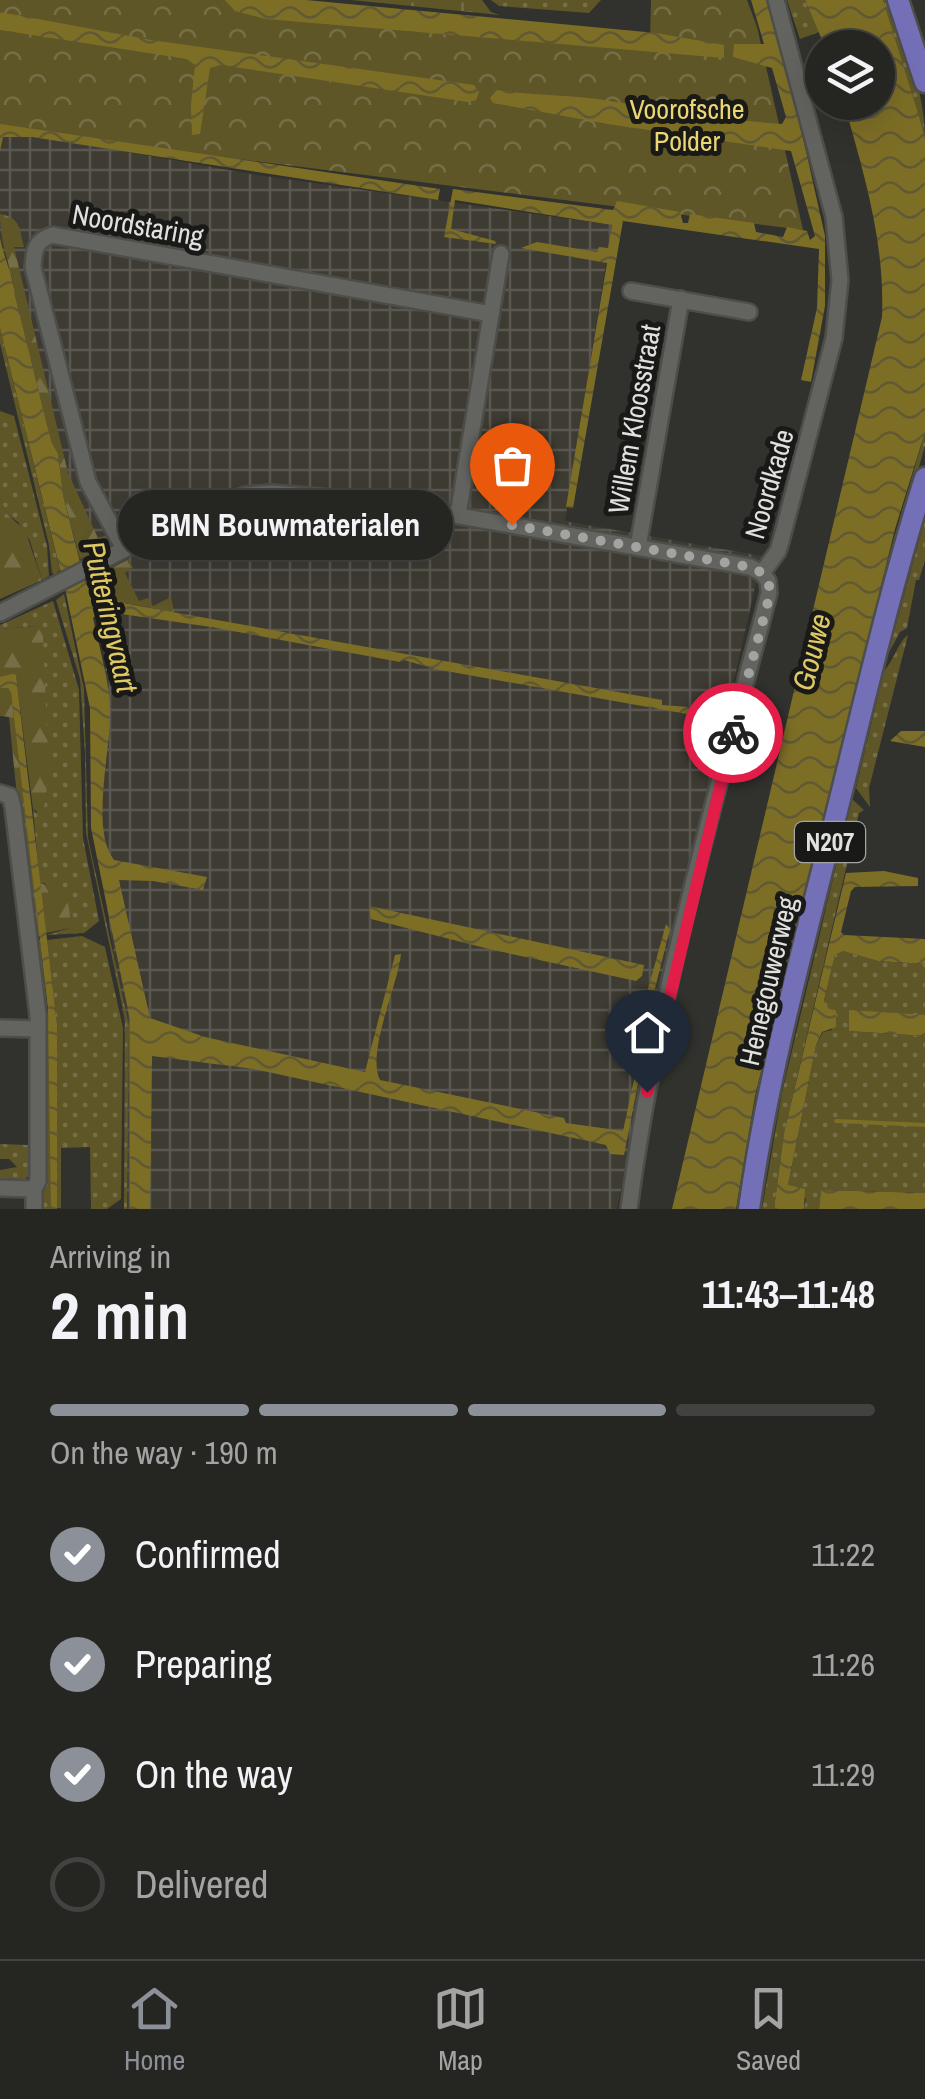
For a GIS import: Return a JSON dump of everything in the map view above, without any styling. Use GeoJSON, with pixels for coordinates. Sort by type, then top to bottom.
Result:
{"type":"FeatureCollection","features":[{"type":"Feature","properties":{"kind":"main road"},"geometry":{"type":"LineString","coordinates":[[898,0],[925,82]]}},
{"type":"Feature","properties":{"kind":"main road","name":"Henegouwerweg"},"geometry":{"type":"LineString","coordinates":[[750,1209],[765,1112],[794,983],[902,552],[925,478]]}},
{"type":"Feature","properties":{"kind":"street","name":"Noordkade"},"geometry":{"type":"LineString","coordinates":[[629,1209],[647,1092],[678,949],[770,594],[762,572],[778,551],[834,338],[840,280],[830,200],[776,0]]}},
{"type":"Feature","properties":{"kind":"street","name":"Noordstaring"},"geometry":{"type":"LineString","coordinates":[[124,549],[88,482],[33,267],[41,239],[52,234],[491,314]]}},
{"type":"Feature","properties":{"kind":"street"},"geometry":{"type":"LineString","coordinates":[[458,516],[501,254]]}},
{"type":"Feature","properties":{"kind":"street"},"geometry":{"type":"LineString","coordinates":[[631,290],[750,312]]}},
{"type":"Feature","properties":{"kind":"street","name":"Willem Kloosstraat"},"geometry":{"type":"LineString","coordinates":[[638,547],[680,300]]}},
{"type":"Feature","properties":{"kind":"street"},"geometry":{"type":"LineString","coordinates":[[0,613],[205,508],[272,493],[344,498],[458,516],[762,572]]}},
{"type":"Feature","properties":{"kind":"street"},"geometry":{"type":"LineString","coordinates":[[5,794],[38,1029],[38,1181],[34,1209]]}},
{"type":"Feature","properties":{"kind":"street"},"geometry":{"type":"LineString","coordinates":[[0,1028],[38,1029]]}},
{"type":"Feature","properties":{"kind":"street"},"geometry":{"type":"LineString","coordinates":[[0,1188],[34,1190]]}},
{"type":"Feature","properties":{"kind":"shaded area"},"geometry":{"type":"Polygon","coordinates":[[[0,129],[251,174],[612,225],[565,521],[762,556],[665,970],[617,1209],[127,1209],[124,1021],[93,815],[110,722],[104,655],[0,248],[0,129]]]}},
{"type":"Feature","properties":{"kind":"green space","name":"Voorofsche Polder"},"geometry":{"type":"Polygon","coordinates":[[[0,0],[244,0],[650,40],[651,0],[747,0],[757,27],[803,230],[0,129],[0,0]]]}},
{"type":"Feature","properties":{"kind":"green space"},"geometry":{"type":"Polygon","coordinates":[[[351,0],[482,0],[491,12],[500,15],[351,0]]]}},
{"type":"Feature","properties":{"kind":"green space"},"geometry":{"type":"Polygon","coordinates":[[[491,0],[601,0],[589,13],[499,6],[491,0]]]}},
{"type":"Feature","properties":{"kind":"green space"},"geometry":{"type":"Polygon","coordinates":[[[787,0],[805,0],[818,30],[805,30],[805,37],[800,39],[787,0]]]}},
{"type":"Feature","properties":{"kind":"green space"},"geometry":{"type":"Polygon","coordinates":[[[883,0],[890,0],[913,68],[922,103],[925,139],[895,30],[883,0]]]}},
{"type":"Feature","properties":{"kind":"green space"},"geometry":{"type":"Polygon","coordinates":[[[0,214],[16,221],[21,234],[24,247],[14,247],[68,473],[98,538],[107,535],[106,547],[80,559],[63,495],[58,454],[51,441],[15,296],[0,214]]]}},
{"type":"Feature","properties":{"kind":"green space"},"geometry":{"type":"Polygon","coordinates":[[[0,328],[60,570],[55,574],[0,343],[0,328]]]}},
{"type":"Feature","properties":{"kind":"green space"},"geometry":{"type":"Polygon","coordinates":[[[0,411],[14,416],[47,546],[49,576],[42,580],[30,541],[18,522],[7,514],[0,498],[0,411]]]}},
{"type":"Feature","properties":{"kind":"green space"},"geometry":{"type":"Polygon","coordinates":[[[925,432],[925,446],[887,575],[884,574],[925,432]]]}},
{"type":"Feature","properties":{"kind":"green space"},"geometry":{"type":"Polygon","coordinates":[[[0,498],[7,514],[25,530],[42,580],[0,599],[0,498]]]}},
{"type":"Feature","properties":{"kind":"green space"},"geometry":{"type":"Polygon","coordinates":[[[925,519],[925,560],[916,580],[907,628],[900,632],[888,654],[925,519]]]}},
{"type":"Feature","properties":{"kind":"green space"},"geometry":{"type":"Polygon","coordinates":[[[129,559],[133,568],[125,573],[139,601],[148,598],[153,606],[171,597],[174,612],[99,598],[85,582],[129,559]]]}},
{"type":"Feature","properties":{"kind":"green space"},"geometry":{"type":"Polygon","coordinates":[[[64,594],[84,689],[88,838],[129,1026],[127,1209],[125,1019],[86,833],[80,679],[56,600],[64,594]]]}},
{"type":"Feature","properties":{"kind":"green space"},"geometry":{"type":"Polygon","coordinates":[[[53,601],[79,690],[83,838],[99,921],[84,933],[46,935],[70,928],[46,883],[40,884],[33,809],[37,814],[37,626],[0,629],[0,625],[53,601]]]}},
{"type":"Feature","properties":{"kind":"green space"},"geometry":{"type":"Polygon","coordinates":[[[37,626],[43,636],[49,774],[43,815],[33,809],[16,676],[0,677],[0,629],[37,626]]]}},
{"type":"Feature","properties":{"kind":"green space"},"geometry":{"type":"Polygon","coordinates":[[[908,635],[869,788],[870,807],[856,788],[884,671],[908,635]]]}},
{"type":"Feature","properties":{"kind":"green space"},"geometry":{"type":"Polygon","coordinates":[[[0,688],[8,688],[11,693],[21,777],[15,777],[9,717],[0,716],[0,688]]]}},
{"type":"Feature","properties":{"kind":"green space"},"geometry":{"type":"Polygon","coordinates":[[[15,777],[21,777],[40,936],[33,936],[15,777]]]}},
{"type":"Feature","properties":{"kind":"green space"},"geometry":{"type":"Polygon","coordinates":[[[852,799],[864,810],[859,813],[784,1133],[774,1209],[762,1209],[782,1093],[852,799]]]}},
{"type":"Feature","properties":{"kind":"green space"},"geometry":{"type":"Polygon","coordinates":[[[40,884],[61,891],[69,911],[70,928],[46,933],[40,884]]]}},
{"type":"Feature","properties":{"kind":"green space"},"geometry":{"type":"Polygon","coordinates":[[[82,936],[105,947],[123,1028],[121,1199],[107,1209],[91,1209],[90,1147],[61,1148],[61,1208],[57,1208],[57,1024],[47,940],[82,936]]]}},
{"type":"Feature","properties":{"kind":"green space"},"geometry":{"type":"Polygon","coordinates":[[[34,940],[40,940],[51,1046],[51,1209],[38,1209],[43,1194],[44,1042],[34,940]]]}},
{"type":"Feature","properties":{"kind":"green space"},"geometry":{"type":"Polygon","coordinates":[[[843,951],[878,961],[925,964],[925,1015],[850,1031],[925,1036],[925,1193],[821,1190],[819,1209],[804,1209],[806,1199],[788,1185],[816,1045],[823,1032],[832,1030],[824,1002],[835,955],[843,951]]]}},
{"type":"Feature","properties":{"kind":"green space"},"geometry":{"type":"Polygon","coordinates":[[[0,1144],[28,1145],[28,1176],[22,1184],[0,1183],[0,1170],[17,1167],[9,1159],[0,1159],[0,1144]]]}},
{"type":"Feature","properties":{"kind":"water"},"geometry":{"type":"Polygon","coordinates":[[[225,0],[306,0],[656,33],[724,45],[724,58],[266,19],[235,11],[225,0]]]}},
{"type":"Feature","properties":{"kind":"water"},"geometry":{"type":"Polygon","coordinates":[[[751,0],[767,0],[825,236],[825,306],[811,382],[801,380],[817,308],[819,249],[623,221],[573,508],[566,507],[607,263],[521,248],[537,242],[597,252],[599,247],[608,248],[612,225],[455,200],[451,229],[496,244],[444,237],[453,189],[613,210],[617,201],[680,212],[683,223],[688,223],[690,214],[754,223],[756,232],[783,237],[787,227],[807,231],[810,240],[815,236],[791,151],[608,124],[493,103],[490,98],[497,90],[782,124],[786,117],[772,68],[733,57],[734,44],[764,44],[751,0]]]}},
{"type":"Feature","properties":{"kind":"water"},"geometry":{"type":"Polygon","coordinates":[[[805,0],[883,0],[892,30],[818,30],[805,0]]]}},
{"type":"Feature","properties":{"kind":"water"},"geometry":{"type":"Polygon","coordinates":[[[0,12],[151,40],[474,85],[479,92],[476,100],[468,102],[220,65],[210,68],[200,134],[192,135],[195,65],[187,59],[0,30],[0,12]]]}},
{"type":"Feature","properties":{"kind":"water","name":"Gouwe"},"geometry":{"type":"Polygon","coordinates":[[[895,39],[925,139],[925,432],[895,529],[755,1096],[736,1209],[672,1209],[882,317],[877,235],[849,120],[895,120],[895,39]]]}},
{"type":"Feature","properties":{"kind":"water"},"geometry":{"type":"Polygon","coordinates":[[[0,124],[440,189],[438,200],[32,137],[3,137],[0,151],[0,124]]]}},
{"type":"Feature","properties":{"kind":"water"},"geometry":{"type":"Polygon","coordinates":[[[0,238],[51,441],[58,454],[63,495],[85,582],[92,593],[128,604],[662,700],[662,705],[715,709],[715,719],[211,627],[101,611],[93,618],[110,700],[102,810],[107,847],[114,860],[207,877],[203,890],[153,881],[119,880],[150,1018],[205,1037],[365,1072],[395,955],[401,954],[377,1053],[380,1080],[564,1118],[566,1123],[623,1131],[647,1019],[650,1022],[624,1155],[610,1154],[606,1145],[254,1069],[152,1056],[150,1209],[130,1209],[130,1020],[91,828],[90,708],[66,593],[0,328],[0,238]]]}},
{"type":"Feature","properties":{"kind":"water"},"geometry":{"type":"Polygon","coordinates":[[[13,674],[57,1024],[57,1209],[51,1209],[48,1009],[11,693],[8,688],[0,688],[0,677],[13,674]]]}},
{"type":"Feature","properties":{"kind":"water"},"geometry":{"type":"Polygon","coordinates":[[[901,731],[925,731],[925,747],[890,741],[901,731]]]}},
{"type":"Feature","properties":{"kind":"water"},"geometry":{"type":"Polygon","coordinates":[[[884,871],[918,878],[918,886],[855,887],[841,932],[925,939],[925,964],[878,961],[843,951],[835,955],[824,1001],[829,1009],[836,1010],[836,1027],[822,1032],[816,1045],[788,1185],[805,1189],[804,1209],[774,1209],[784,1133],[846,873],[884,871]]]}},
{"type":"Feature","properties":{"kind":"water"},"geometry":{"type":"Polygon","coordinates":[[[369,906],[644,965],[642,976],[636,981],[371,919],[369,906]]]}},
{"type":"Feature","properties":{"kind":"water"},"geometry":{"type":"Polygon","coordinates":[[[666,924],[670,929],[652,1000],[646,996],[666,924]]]}},
{"type":"Feature","properties":{"kind":"water"},"geometry":{"type":"Polygon","coordinates":[[[849,1010],[925,1015],[925,1036],[849,1031],[849,1010]]]}},
{"type":"Feature","properties":{"kind":"water"},"geometry":{"type":"Polygon","coordinates":[[[821,1190],[925,1193],[925,1209],[819,1209],[821,1190]]]}},
{"type":"Feature","properties":{"kind":"waterway"},"geometry":{"type":"LineString","coordinates":[[836,1121],[925,1125]]}},
{"type":"Feature","properties":{"kind":"way so far"},"geometry":{"type":"LineString","coordinates":[[512,525],[762,572],[770,594],[733,733]]}},
{"type":"Feature","properties":{"kind":"place","name":"BMN Bouwmaterialen"},"geometry":{"type":"Point","coordinates":[512,525]}},
{"type":"Feature","properties":{"kind":"route"},"geometry":{"type":"LineString","coordinates":[[647,1092],[733,733]]}},
{"type":"Feature","properties":{"kind":"water label","name":"Putteringvaart"},"geometry":{"type":"Point","coordinates":[110,617]}}]}
